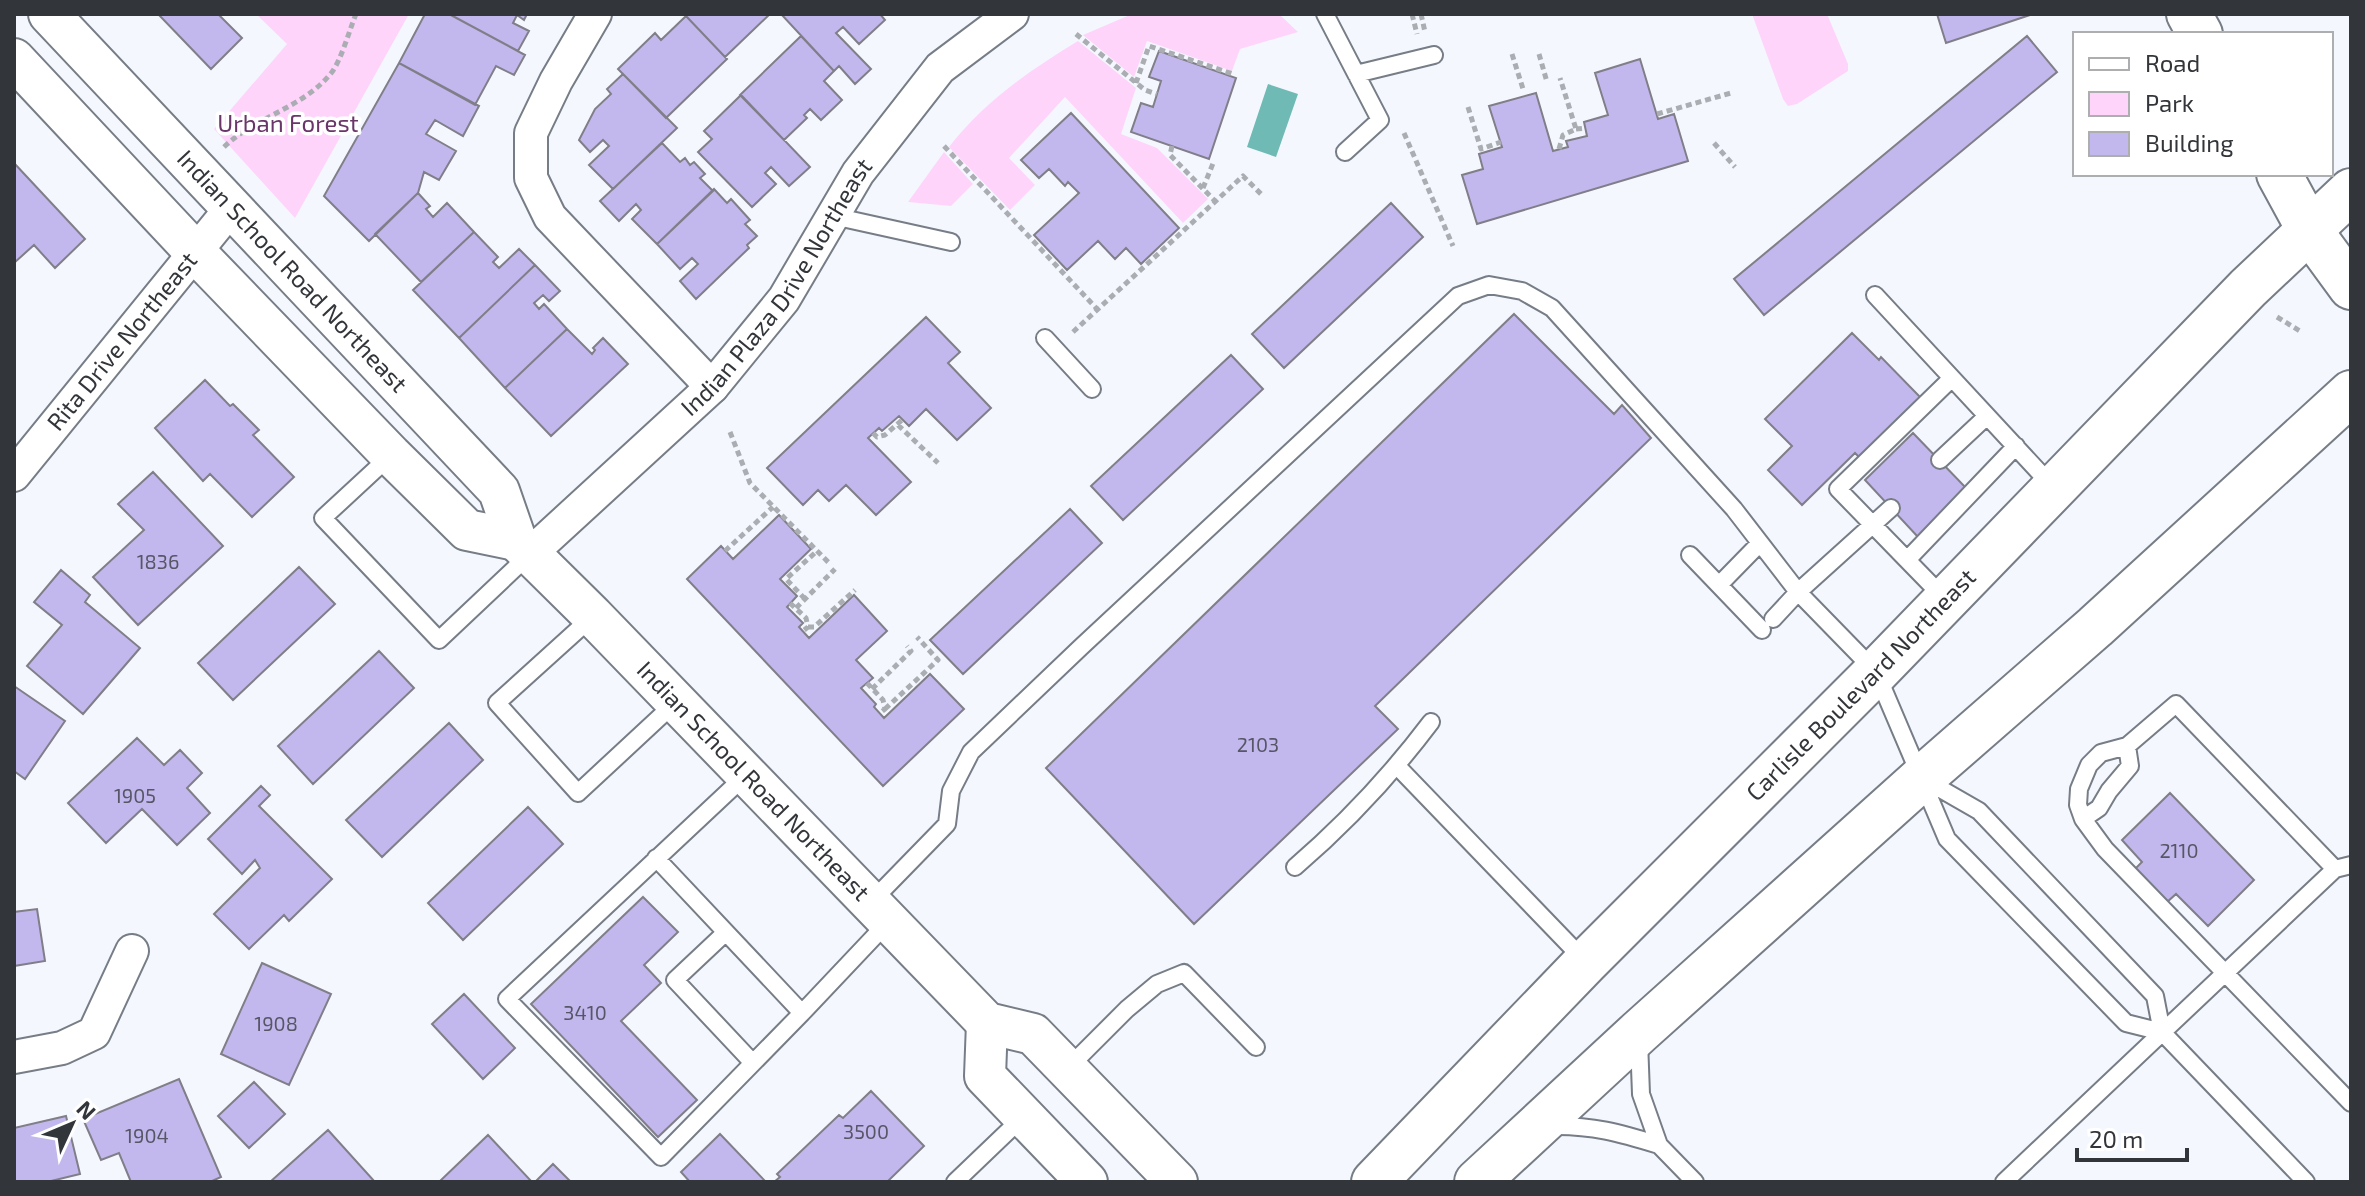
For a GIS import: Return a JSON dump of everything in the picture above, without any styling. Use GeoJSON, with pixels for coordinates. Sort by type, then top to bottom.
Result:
{"type":"FeatureCollection","features":[{"type":"Feature","properties":{"kind":"main road"},"geometry":{"type":"LineString","coordinates":[[2189,14],[2199,32]]}},
{"type":"Feature","properties":{"kind":"main road"},"geometry":{"type":"LineString","coordinates":[[2280,176],[2310,231],[2351,287]]}},
{"type":"Feature","properties":{"kind":"main road","name":"Carlisle Boulevard Northeast"},"geometry":{"type":"LineString","coordinates":[[1374,1182],[1586,962],[1876,672],[2248,288],[2351,191]]}},
{"type":"Feature","properties":{"kind":"main road"},"geometry":{"type":"LineString","coordinates":[[1477,1182],[1639,1032],[2095,627],[2351,393]]}},
{"type":"Feature","properties":{"kind":"street","name":"Indian School Road Northeast"},"geometry":{"type":"LineString","coordinates":[[49,14],[499,491],[523,547],[987,1023]]}},
{"type":"Feature","properties":{"kind":"street"},"geometry":{"type":"LineString","coordinates":[[595,14],[556,81],[531,133],[531,178],[550,217],[712,387]]}},
{"type":"Feature","properties":{"kind":"street","name":"Indian Plaza Drive Northeast"},"geometry":{"type":"LineString","coordinates":[[523,547],[712,387],[784,299],[858,173],[940,68],[1012,14]]}},
{"type":"Feature","properties":{"kind":"street"},"geometry":{"type":"LineString","coordinates":[[14,59],[196,253],[467,530],[523,547]]}},
{"type":"Feature","properties":{"kind":"street","name":"Rita Drive Northeast"},"geometry":{"type":"LineString","coordinates":[[14,475],[232,207]]}},
{"type":"Feature","properties":{"kind":"street"},"geometry":{"type":"LineString","coordinates":[[14,1057],[62,1048],[94,1033],[132,951]]}},
{"type":"Feature","properties":{"kind":"street"},"geometry":{"type":"LineString","coordinates":[[1087,1182],[985,1076],[987,1023],[1033,1034],[1177,1182]]}},
{"type":"Feature","properties":{"kind":"lane"},"geometry":{"type":"LineString","coordinates":[[1325,14],[1380,120],[1345,152]]}},
{"type":"Feature","properties":{"kind":"lane"},"geometry":{"type":"LineString","coordinates":[[1356,74],[1434,55]]}},
{"type":"Feature","properties":{"kind":"lane"},"geometry":{"type":"LineString","coordinates":[[833,216],[951,242]]}},
{"type":"Feature","properties":{"kind":"lane"},"geometry":{"type":"LineString","coordinates":[[747,774],[507,999],[661,1157],[802,1013],[947,824],[951,791],[971,752],[1458,296],[1489,285],[1522,291],[1552,308],[1734,509],[1798,592],[1876,672],[1947,839],[2126,1023],[2162,1032],[2306,1182]]}},
{"type":"Feature","properties":{"kind":"lane"},"geometry":{"type":"LineString","coordinates":[[1875,295],[2054,488]]}},
{"type":"Feature","properties":{"kind":"lane"},"geometry":{"type":"LineString","coordinates":[[1045,338],[1092,389]]}},
{"type":"Feature","properties":{"kind":"lane"},"geometry":{"type":"LineString","coordinates":[[1946,600],[1838,489],[1952,378]]}},
{"type":"Feature","properties":{"kind":"lane"},"geometry":{"type":"LineString","coordinates":[[1940,460],[1987,416]]}},
{"type":"Feature","properties":{"kind":"lane"},"geometry":{"type":"LineString","coordinates":[[1907,560],[2016,446]]}},
{"type":"Feature","properties":{"kind":"lane"},"geometry":{"type":"LineString","coordinates":[[391,455],[323,518],[439,640],[523,547]]}},
{"type":"Feature","properties":{"kind":"lane"},"geometry":{"type":"LineString","coordinates":[[1690,555],[1719,585],[1768,624],[1798,592],[1891,508]]}},
{"type":"Feature","properties":{"kind":"lane"},"geometry":{"type":"LineString","coordinates":[[1719,585],[1760,543]]}},
{"type":"Feature","properties":{"kind":"lane"},"geometry":{"type":"LineString","coordinates":[[593,616],[497,703],[578,793],[676,702]]}},
{"type":"Feature","properties":{"kind":"lane"},"geometry":{"type":"LineString","coordinates":[[2004,1182],[2225,973],[2343,867],[2176,704],[2127,746],[2101,753],[2089,765],[2079,789],[2078,805],[2083,819],[2129,876],[2225,973],[2351,1103]]}},
{"type":"Feature","properties":{"kind":"lane"},"geometry":{"type":"LineString","coordinates":[[1295,867],[1341,825],[1397,766],[1431,722]]}},
{"type":"Feature","properties":{"kind":"lane"},"geometry":{"type":"LineString","coordinates":[[2083,819],[2099,808],[2130,766],[2127,746]]}},
{"type":"Feature","properties":{"kind":"lane"},"geometry":{"type":"LineString","coordinates":[[1397,766],[1586,962]]}},
{"type":"Feature","properties":{"kind":"lane"},"geometry":{"type":"LineString","coordinates":[[1922,778],[1979,811],[2155,996],[2162,1032]]}},
{"type":"Feature","properties":{"kind":"lane"},"geometry":{"type":"LineString","coordinates":[[656,858],[802,1013]]}},
{"type":"Feature","properties":{"kind":"lane"},"geometry":{"type":"LineString","coordinates":[[725,933],[675,980],[753,1063]]}},
{"type":"Feature","properties":{"kind":"lane"},"geometry":{"type":"LineString","coordinates":[[1067,1069],[1127,1009],[1157,984],[1184,973],[1256,1047]]}},
{"type":"Feature","properties":{"kind":"lane"},"geometry":{"type":"LineString","coordinates":[[1639,1032],[1641,1094],[1659,1145],[1695,1182]]}},
{"type":"Feature","properties":{"kind":"lane"},"geometry":{"type":"LineString","coordinates":[[955,1182],[1023,1117]]}},
{"type":"Feature","properties":{"kind":"lane"},"geometry":{"type":"LineString","coordinates":[[1537,1127],[1605,1129],[1659,1145]]}},
{"type":"Feature","properties":{"kind":"path"},"geometry":{"type":"LineString","coordinates":[[220,151],[266,116],[300,102],[333,71],[356,14]]}},
{"type":"Feature","properties":{"kind":"path"},"geometry":{"type":"LineString","coordinates":[[1412,14],[1418,39]]}},
{"type":"Feature","properties":{"kind":"path"},"geometry":{"type":"LineString","coordinates":[[1421,14],[1426,37]]}},
{"type":"Feature","properties":{"kind":"path"},"geometry":{"type":"LineString","coordinates":[[1076,34],[1145,90],[1157,94]]}},
{"type":"Feature","properties":{"kind":"path"},"geometry":{"type":"LineString","coordinates":[[1136,83],[1149,46],[1233,74]]}},
{"type":"Feature","properties":{"kind":"path"},"geometry":{"type":"LineString","coordinates":[[1512,54],[1523,89]]}},
{"type":"Feature","properties":{"kind":"path"},"geometry":{"type":"LineString","coordinates":[[1539,54],[1547,82]]}},
{"type":"Feature","properties":{"kind":"path"},"geometry":{"type":"LineString","coordinates":[[1560,78],[1576,129]]}},
{"type":"Feature","properties":{"kind":"path"},"geometry":{"type":"LineString","coordinates":[[1657,114],[1731,93]]}},
{"type":"Feature","properties":{"kind":"path"},"geometry":{"type":"LineString","coordinates":[[1468,107],[1481,149],[1501,142]]}},
{"type":"Feature","properties":{"kind":"path"},"geometry":{"type":"LineString","coordinates":[[1559,149],[1563,135],[1586,128]]}},
{"type":"Feature","properties":{"kind":"path"},"geometry":{"type":"LineString","coordinates":[[1402,129],[1453,246]]}},
{"type":"Feature","properties":{"kind":"path"},"geometry":{"type":"LineString","coordinates":[[1714,143],[1735,167]]}},
{"type":"Feature","properties":{"kind":"path"},"geometry":{"type":"LineString","coordinates":[[944,146],[1098,310]]}},
{"type":"Feature","properties":{"kind":"path"},"geometry":{"type":"LineString","coordinates":[[1172,146],[1170,155],[1215,201]]}},
{"type":"Feature","properties":{"kind":"path"},"geometry":{"type":"LineString","coordinates":[[1203,188],[1214,161]]}},
{"type":"Feature","properties":{"kind":"path"},"geometry":{"type":"LineString","coordinates":[[1073,333],[1243,176],[1263,196]]}},
{"type":"Feature","properties":{"kind":"path"},"geometry":{"type":"LineString","coordinates":[[2277,317],[2300,331]]}},
{"type":"Feature","properties":{"kind":"path"},"geometry":{"type":"LineString","coordinates":[[873,433],[877,437],[885,435],[900,422],[938,463]]}},
{"type":"Feature","properties":{"kind":"path"},"geometry":{"type":"LineString","coordinates":[[730,432],[750,483],[833,567],[805,599],[793,606],[806,618],[805,629],[814,627],[855,590]]}},
{"type":"Feature","properties":{"kind":"path"},"geometry":{"type":"LineString","coordinates":[[725,551],[773,507]]}},
{"type":"Feature","properties":{"kind":"path"},"geometry":{"type":"LineString","coordinates":[[805,599],[786,579],[817,551]]}},
{"type":"Feature","properties":{"kind":"path"},"geometry":{"type":"LineString","coordinates":[[907,646],[911,651],[869,686],[883,700],[882,711],[938,660],[917,637]]}},
{"type":"Feature","properties":{"kind":"green space","name":"Urban Forest"},"geometry":{"type":"Polygon","coordinates":[[[256,14],[409,14],[295,218],[214,129],[287,44],[256,14]]]}},
{"type":"Feature","properties":{"kind":"green space"},"geometry":{"type":"Polygon","coordinates":[[[1132,14],[1279,14],[1298,32],[1240,49],[1232,71],[1147,41],[1134,77],[1083,35],[1132,14]]]}},
{"type":"Feature","properties":{"kind":"green space"},"geometry":{"type":"Polygon","coordinates":[[[1752,14],[1827,14],[1848,64],[1848,71],[1797,104],[1788,106],[1752,14]]]}},
{"type":"Feature","properties":{"kind":"green space"},"geometry":{"type":"Polygon","coordinates":[[[1078,41],[1136,88],[1121,134],[1157,148],[1208,199],[1183,223],[1065,97],[1009,158],[1035,185],[1010,210],[949,147],[977,116],[1009,88],[1078,41]]]}},
{"type":"Feature","properties":{"kind":"green space"},"geometry":{"type":"Polygon","coordinates":[[[944,152],[973,184],[951,206],[908,202],[944,152]]]}},
{"type":"Feature","properties":{"kind":"shaded area"},"geometry":{"type":"Polygon","coordinates":[[[1268,84],[1298,94],[1276,157],[1247,147],[1268,84]]]}},
{"type":"Feature","properties":{"kind":"building"},"geometry":{"type":"Polygon","coordinates":[[[158,14],[218,14],[242,38],[211,69],[158,14]]]}},
{"type":"Feature","properties":{"kind":"building"},"geometry":{"type":"Polygon","coordinates":[[[425,14],[449,14],[525,55],[514,75],[496,66],[475,105],[399,63],[425,14]]]}},
{"type":"Feature","properties":{"kind":"building"},"geometry":{"type":"Polygon","coordinates":[[[449,14],[527,14],[524,20],[517,15],[513,23],[529,31],[518,51],[449,14]]]}},
{"type":"Feature","properties":{"kind":"building"},"geometry":{"type":"Polygon","coordinates":[[[684,14],[770,14],[725,57],[684,14]]]}},
{"type":"Feature","properties":{"kind":"building"},"geometry":{"type":"Polygon","coordinates":[[[781,14],[880,14],[885,20],[859,44],[843,27],[836,33],[871,69],[855,84],[839,66],[834,71],[781,14]]]}},
{"type":"Feature","properties":{"kind":"building"},"geometry":{"type":"Polygon","coordinates":[[[1937,14],[2033,14],[1946,43],[1937,14]]]}},
{"type":"Feature","properties":{"kind":"building"},"geometry":{"type":"Polygon","coordinates":[[[686,16],[727,59],[666,118],[618,69],[655,33],[661,40],[686,16]]]}},
{"type":"Feature","properties":{"kind":"building"},"geometry":{"type":"Polygon","coordinates":[[[801,36],[834,71],[824,81],[842,100],[821,120],[810,109],[804,115],[807,118],[784,140],[740,95],[801,36]]]}},
{"type":"Feature","properties":{"kind":"building"},"geometry":{"type":"Polygon","coordinates":[[[2027,36],[2057,72],[1764,315],[1734,279],[2027,36]]]}},
{"type":"Feature","properties":{"kind":"building"},"geometry":{"type":"Polygon","coordinates":[[[1159,51],[1236,78],[1209,159],[1131,132],[1141,103],[1153,107],[1161,81],[1149,77],[1159,51]]]}},
{"type":"Feature","properties":{"kind":"building"},"geometry":{"type":"Polygon","coordinates":[[[1640,59],[1658,119],[1674,114],[1688,161],[1477,224],[1462,175],[1483,169],[1479,154],[1502,147],[1489,106],[1536,93],[1553,151],[1568,147],[1566,141],[1587,136],[1584,122],[1608,115],[1595,73],[1640,59]]]}},
{"type":"Feature","properties":{"kind":"building"},"geometry":{"type":"Polygon","coordinates":[[[399,63],[479,106],[463,136],[435,120],[426,134],[456,151],[439,180],[424,172],[418,193],[369,241],[324,196],[399,63]]]}},
{"type":"Feature","properties":{"kind":"building"},"geometry":{"type":"Polygon","coordinates":[[[623,74],[677,128],[613,189],[589,165],[609,146],[603,140],[590,152],[579,140],[595,109],[611,94],[607,89],[623,74]]]}},
{"type":"Feature","properties":{"kind":"building"},"geometry":{"type":"Polygon","coordinates":[[[741,95],[810,167],[789,186],[771,167],[765,173],[776,184],[752,207],[698,152],[712,139],[704,131],[741,95]]]}},
{"type":"Feature","properties":{"kind":"building"},"geometry":{"type":"Polygon","coordinates":[[[1071,113],[1179,228],[1141,264],[1126,248],[1115,259],[1098,241],[1067,270],[1034,235],[1079,193],[1068,182],[1065,186],[1049,169],[1039,178],[1021,160],[1071,113]]]}},
{"type":"Feature","properties":{"kind":"building"},"geometry":{"type":"Polygon","coordinates":[[[662,143],[680,162],[685,158],[690,165],[694,162],[705,174],[700,178],[713,191],[657,244],[632,219],[641,210],[636,204],[619,221],[600,201],[662,143]]]}},
{"type":"Feature","properties":{"kind":"building"},"geometry":{"type":"Polygon","coordinates":[[[14,163],[85,239],[55,268],[34,245],[14,263],[14,163]]]}},
{"type":"Feature","properties":{"kind":"building"},"geometry":{"type":"Polygon","coordinates":[[[714,189],[727,203],[731,199],[750,220],[745,224],[757,236],[747,245],[749,248],[696,299],[680,281],[698,264],[692,258],[680,269],[657,244],[714,189]]]}},
{"type":"Feature","properties":{"kind":"building"},"geometry":{"type":"Polygon","coordinates":[[[418,193],[430,206],[426,209],[433,217],[447,203],[474,232],[421,282],[375,234],[418,193]]]}},
{"type":"Feature","properties":{"kind":"building"},"geometry":{"type":"Polygon","coordinates":[[[1391,203],[1423,237],[1284,368],[1252,334],[1391,203]]]}},
{"type":"Feature","properties":{"kind":"building"},"geometry":{"type":"Polygon","coordinates":[[[474,232],[498,257],[493,262],[499,268],[519,249],[535,265],[459,338],[413,290],[474,232]]]}},
{"type":"Feature","properties":{"kind":"building"},"geometry":{"type":"Polygon","coordinates":[[[535,265],[560,291],[549,301],[543,295],[534,303],[539,309],[544,304],[567,329],[505,388],[459,338],[535,265]]]}},
{"type":"Feature","properties":{"kind":"building"},"geometry":{"type":"Polygon","coordinates":[[[1514,314],[1614,414],[1622,405],[1651,438],[1375,706],[1398,729],[1194,924],[1046,768],[1514,314]]]}},
{"type":"Feature","properties":{"kind":"building"},"geometry":{"type":"Polygon","coordinates":[[[926,317],[960,352],[948,363],[991,408],[957,440],[926,409],[909,426],[899,416],[868,438],[911,482],[876,515],[846,485],[829,501],[818,490],[803,505],[767,468],[926,317]]]}},
{"type":"Feature","properties":{"kind":"building"},"geometry":{"type":"Polygon","coordinates":[[[567,329],[592,354],[593,348],[603,338],[628,364],[551,436],[505,388],[567,329]]]}},
{"type":"Feature","properties":{"kind":"building"},"geometry":{"type":"Polygon","coordinates":[[[1852,333],[1879,360],[1881,357],[1922,399],[1861,459],[1855,453],[1802,505],[1768,470],[1792,446],[1765,419],[1852,333]]]}},
{"type":"Feature","properties":{"kind":"building"},"geometry":{"type":"Polygon","coordinates":[[[1231,355],[1263,389],[1123,520],[1091,486],[1231,355]]]}},
{"type":"Feature","properties":{"kind":"building"},"geometry":{"type":"Polygon","coordinates":[[[205,380],[259,430],[253,435],[294,477],[252,517],[210,474],[203,481],[155,428],[205,380]]]}},
{"type":"Feature","properties":{"kind":"building"},"geometry":{"type":"Polygon","coordinates":[[[1913,433],[1967,489],[1918,537],[1865,480],[1913,433]]]}},
{"type":"Feature","properties":{"kind":"building"},"geometry":{"type":"Polygon","coordinates":[[[153,472],[223,546],[138,625],[93,577],[144,530],[118,504],[153,472]]]}},
{"type":"Feature","properties":{"kind":"building"},"geometry":{"type":"Polygon","coordinates":[[[1070,509],[1102,543],[963,674],[930,640],[1070,509]]]}},
{"type":"Feature","properties":{"kind":"building"},"geometry":{"type":"Polygon","coordinates":[[[779,515],[811,549],[780,579],[797,596],[787,607],[803,623],[799,627],[809,638],[854,595],[887,631],[856,660],[873,678],[861,688],[884,718],[930,674],[964,709],[883,786],[687,579],[721,546],[733,559],[779,515]]]}},
{"type":"Feature","properties":{"kind":"building"},"geometry":{"type":"Polygon","coordinates":[[[299,567],[335,604],[233,700],[198,663],[299,567]]]}},
{"type":"Feature","properties":{"kind":"building"},"geometry":{"type":"Polygon","coordinates":[[[61,570],[90,595],[85,602],[140,648],[83,714],[27,666],[62,625],[34,602],[61,570]]]}},
{"type":"Feature","properties":{"kind":"building"},"geometry":{"type":"Polygon","coordinates":[[[379,651],[414,688],[313,784],[278,746],[379,651]]]}},
{"type":"Feature","properties":{"kind":"building"},"geometry":{"type":"Polygon","coordinates":[[[14,686],[65,721],[25,779],[14,771],[14,686]]]}},
{"type":"Feature","properties":{"kind":"building"},"geometry":{"type":"Polygon","coordinates":[[[449,723],[483,760],[382,857],[346,820],[449,723]]]}},
{"type":"Feature","properties":{"kind":"building"},"geometry":{"type":"Polygon","coordinates":[[[137,738],[164,765],[180,750],[202,773],[187,788],[210,813],[177,845],[142,809],[106,843],[68,803],[137,738]]]}},
{"type":"Feature","properties":{"kind":"building"},"geometry":{"type":"Polygon","coordinates":[[[261,786],[270,795],[259,806],[332,879],[289,921],[284,915],[249,949],[214,914],[260,868],[255,860],[242,874],[208,839],[261,786]]]}},
{"type":"Feature","properties":{"kind":"building"},"geometry":{"type":"Polygon","coordinates":[[[2170,793],[2254,880],[2208,926],[2176,894],[2166,903],[2134,870],[2142,862],[2122,840],[2170,793]]]}},
{"type":"Feature","properties":{"kind":"building"},"geometry":{"type":"Polygon","coordinates":[[[528,807],[563,844],[463,940],[428,903],[528,807]]]}},
{"type":"Feature","properties":{"kind":"building"},"geometry":{"type":"Polygon","coordinates":[[[643,897],[678,932],[644,965],[661,983],[621,1021],[697,1100],[658,1137],[531,1004],[643,897]]]}},
{"type":"Feature","properties":{"kind":"building"},"geometry":{"type":"Polygon","coordinates":[[[37,909],[45,961],[14,966],[14,912],[37,909]]]}},
{"type":"Feature","properties":{"kind":"building"},"geometry":{"type":"Polygon","coordinates":[[[262,963],[331,994],[289,1085],[221,1054],[262,963]]]}},
{"type":"Feature","properties":{"kind":"building"},"geometry":{"type":"Polygon","coordinates":[[[464,994],[515,1048],[483,1079],[432,1024],[464,994]]]}},
{"type":"Feature","properties":{"kind":"building"},"geometry":{"type":"Polygon","coordinates":[[[179,1079],[221,1177],[210,1182],[131,1182],[119,1153],[101,1160],[83,1119],[179,1079]]]}},
{"type":"Feature","properties":{"kind":"building"},"geometry":{"type":"Polygon","coordinates":[[[254,1082],[285,1114],[249,1148],[218,1116],[254,1082]]]}},
{"type":"Feature","properties":{"kind":"building"},"geometry":{"type":"Polygon","coordinates":[[[871,1091],[924,1146],[887,1182],[774,1182],[780,1177],[777,1174],[839,1115],[843,1118],[871,1091]]]}},
{"type":"Feature","properties":{"kind":"building"},"geometry":{"type":"Polygon","coordinates":[[[66,1116],[80,1174],[47,1182],[14,1182],[14,1128],[66,1116]]]}},
{"type":"Feature","properties":{"kind":"building"},"geometry":{"type":"Polygon","coordinates":[[[328,1130],[375,1182],[270,1182],[328,1130]]]}},
{"type":"Feature","properties":{"kind":"building"},"geometry":{"type":"Polygon","coordinates":[[[720,1134],[766,1182],[690,1182],[681,1172],[720,1134]]]}},
{"type":"Feature","properties":{"kind":"building"},"geometry":{"type":"Polygon","coordinates":[[[488,1135],[532,1182],[439,1182],[488,1135]]]}},
{"type":"Feature","properties":{"kind":"building"},"geometry":{"type":"Polygon","coordinates":[[[553,1164],[571,1182],[535,1182],[553,1164]]]}}]}
